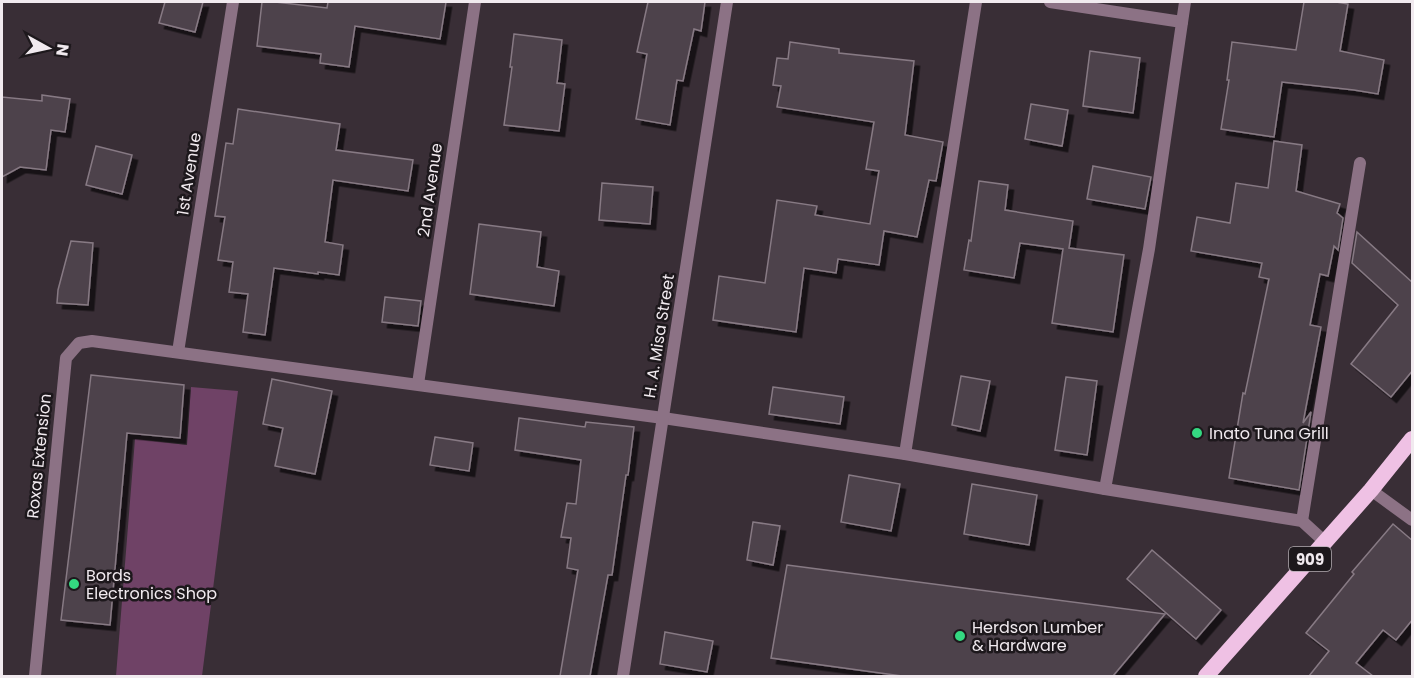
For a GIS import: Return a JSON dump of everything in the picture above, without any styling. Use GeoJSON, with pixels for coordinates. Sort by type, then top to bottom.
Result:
{"type":"FeatureCollection","features":[{"type":"Feature","properties":{"kind":"highway","name":"909"},"geometry":{"type":"LineString","coordinates":[[1206,676],[1413,440]]}},
{"type":"Feature","properties":{"kind":"street","name":"1st Avenue"},"geometry":{"type":"LineString","coordinates":[[178,352],[233,2]]}},
{"type":"Feature","properties":{"kind":"street","name":"2nd Avenue"},"geometry":{"type":"LineString","coordinates":[[418,384],[475,2]]}},
{"type":"Feature","properties":{"kind":"street","name":"H. A. Misa Street"},"geometry":{"type":"LineString","coordinates":[[623,676],[727,2]]}},
{"type":"Feature","properties":{"kind":"street"},"geometry":{"type":"LineString","coordinates":[[905,454],[976,2]]}},
{"type":"Feature","properties":{"kind":"street"},"geometry":{"type":"LineString","coordinates":[[1050,2],[1182,22]]}},
{"type":"Feature","properties":{"kind":"street"},"geometry":{"type":"LineString","coordinates":[[1104,489],[1149,249],[1185,2]]}},
{"type":"Feature","properties":{"kind":"street"},"geometry":{"type":"LineString","coordinates":[[1325,542],[1302,521],[1360,163]]}},
{"type":"Feature","properties":{"kind":"street","name":"Roxas Extension"},"geometry":{"type":"LineString","coordinates":[[35,676],[66,358],[79,343],[92,341],[663,418],[905,454],[1302,521]]}},
{"type":"Feature","properties":{"kind":"street"},"geometry":{"type":"LineString","coordinates":[[1371,490],[1413,520]]}},
{"type":"Feature","properties":{"kind":"shaded area"},"geometry":{"type":"Polygon","coordinates":[[[191,387],[238,391],[202,676],[116,676],[135,439],[187,445],[191,387]]]}},
{"type":"Feature","properties":{"kind":"building"},"geometry":{"type":"Polygon","coordinates":[[[165,2],[203,2],[195,32],[159,23],[165,2]]]}},
{"type":"Feature","properties":{"kind":"building"},"geometry":{"type":"Polygon","coordinates":[[[262,2],[327,8],[328,2],[446,2],[440,39],[355,26],[349,67],[320,63],[321,54],[257,46],[262,2]]]}},
{"type":"Feature","properties":{"kind":"building"},"geometry":{"type":"Polygon","coordinates":[[[648,2],[705,2],[701,31],[694,29],[683,81],[677,80],[670,125],[636,119],[647,54],[637,52],[648,2]]]}},
{"type":"Feature","properties":{"kind":"building"},"geometry":{"type":"Polygon","coordinates":[[[1304,2],[1348,4],[1340,51],[1384,60],[1378,94],[1282,82],[1274,137],[1221,129],[1232,42],[1296,50],[1304,2]]]}},
{"type":"Feature","properties":{"kind":"building"},"geometry":{"type":"Polygon","coordinates":[[[514,34],[562,40],[557,83],[565,84],[559,131],[504,125],[514,34]]]}},
{"type":"Feature","properties":{"kind":"building"},"geometry":{"type":"Polygon","coordinates":[[[790,42],[839,49],[839,53],[914,61],[905,135],[943,142],[936,181],[929,180],[917,237],[884,231],[879,265],[838,259],[836,273],[804,268],[796,332],[713,320],[719,276],[765,283],[777,200],[817,206],[815,215],[870,224],[879,171],[866,169],[874,122],[777,107],[781,86],[773,85],[777,58],[788,59],[790,42]]]}},
{"type":"Feature","properties":{"kind":"building"},"geometry":{"type":"Polygon","coordinates":[[[1090,51],[1140,58],[1133,113],[1083,106],[1090,51]]]}},
{"type":"Feature","properties":{"kind":"building"},"geometry":{"type":"Polygon","coordinates":[[[42,95],[70,99],[65,132],[51,130],[46,170],[20,167],[2,177],[2,97],[42,101],[42,95]]]}},
{"type":"Feature","properties":{"kind":"building"},"geometry":{"type":"Polygon","coordinates":[[[1031,104],[1068,110],[1062,146],[1025,139],[1031,104]]]}},
{"type":"Feature","properties":{"kind":"building"},"geometry":{"type":"Polygon","coordinates":[[[238,109],[340,124],[336,150],[413,160],[408,191],[333,180],[325,242],[343,245],[339,275],[274,268],[265,335],[243,332],[248,294],[229,292],[233,262],[218,260],[225,217],[215,216],[226,143],[233,144],[238,109]]]}},
{"type":"Feature","properties":{"kind":"building"},"geometry":{"type":"Polygon","coordinates":[[[1274,141],[1302,145],[1296,191],[1340,204],[1337,213],[1343,218],[1338,250],[1334,246],[1328,276],[1320,274],[1310,325],[1321,327],[1303,423],[1311,412],[1299,490],[1229,478],[1243,393],[1245,394],[1269,279],[1259,277],[1262,263],[1191,251],[1197,217],[1230,223],[1236,183],[1268,188],[1274,141]]]}},
{"type":"Feature","properties":{"kind":"building"},"geometry":{"type":"Polygon","coordinates":[[[96,146],[132,155],[122,194],[86,185],[96,146]]]}},
{"type":"Feature","properties":{"kind":"building"},"geometry":{"type":"Polygon","coordinates":[[[1093,166],[1151,177],[1145,209],[1087,199],[1093,166]]]}},
{"type":"Feature","properties":{"kind":"building"},"geometry":{"type":"Polygon","coordinates":[[[979,181],[1008,185],[1005,210],[1073,221],[1069,248],[1124,255],[1113,332],[1052,323],[1063,249],[1020,243],[1014,278],[964,270],[969,240],[971,241],[979,181]]]}},
{"type":"Feature","properties":{"kind":"building"},"geometry":{"type":"Polygon","coordinates":[[[602,183],[653,187],[650,224],[599,220],[602,183]]]}},
{"type":"Feature","properties":{"kind":"building"},"geometry":{"type":"Polygon","coordinates":[[[479,224],[541,232],[537,267],[559,271],[554,306],[470,294],[479,224]]]}},
{"type":"Feature","properties":{"kind":"building"},"geometry":{"type":"Polygon","coordinates":[[[1357,232],[1413,283],[1413,370],[1391,397],[1351,364],[1398,305],[1352,263],[1357,232]]]}},
{"type":"Feature","properties":{"kind":"building"},"geometry":{"type":"Polygon","coordinates":[[[71,241],[93,243],[88,305],[57,303],[58,290],[71,241]]]}},
{"type":"Feature","properties":{"kind":"building"},"geometry":{"type":"Polygon","coordinates":[[[385,297],[421,301],[418,326],[382,322],[385,297]]]}},
{"type":"Feature","properties":{"kind":"building"},"geometry":{"type":"Polygon","coordinates":[[[91,375],[184,385],[180,438],[127,433],[110,625],[61,620],[91,375]]]}},
{"type":"Feature","properties":{"kind":"building"},"geometry":{"type":"Polygon","coordinates":[[[961,376],[990,381],[980,431],[952,425],[961,376]]]}},
{"type":"Feature","properties":{"kind":"building"},"geometry":{"type":"Polygon","coordinates":[[[1066,377],[1097,381],[1087,455],[1055,450],[1066,377]]]}},
{"type":"Feature","properties":{"kind":"building"},"geometry":{"type":"Polygon","coordinates":[[[272,379],[332,391],[315,474],[275,466],[283,428],[263,424],[272,379]]]}},
{"type":"Feature","properties":{"kind":"building"},"geometry":{"type":"Polygon","coordinates":[[[773,387],[844,397],[840,424],[769,414],[773,387]]]}},
{"type":"Feature","properties":{"kind":"building"},"geometry":{"type":"Polygon","coordinates":[[[519,418],[585,427],[586,422],[634,427],[612,575],[608,575],[590,676],[560,676],[578,570],[567,568],[571,538],[561,537],[567,503],[576,504],[581,460],[515,450],[519,418]]]}},
{"type":"Feature","properties":{"kind":"building"},"geometry":{"type":"Polygon","coordinates":[[[435,437],[473,443],[469,471],[430,465],[435,437]]]}},
{"type":"Feature","properties":{"kind":"building"},"geometry":{"type":"Polygon","coordinates":[[[849,475],[900,484],[891,531],[841,522],[849,475]]]}},
{"type":"Feature","properties":{"kind":"building"},"geometry":{"type":"Polygon","coordinates":[[[972,484],[1037,495],[1029,545],[964,534],[972,484]]]}},
{"type":"Feature","properties":{"kind":"building"},"geometry":{"type":"Polygon","coordinates":[[[753,522],[780,526],[773,565],[747,560],[753,522]]]}},
{"type":"Feature","properties":{"kind":"building"},"geometry":{"type":"Polygon","coordinates":[[[1393,524],[1413,541],[1413,619],[1396,640],[1383,630],[1356,663],[1373,676],[1309,676],[1329,651],[1306,633],[1354,574],[1352,572],[1393,524]]]}},
{"type":"Feature","properties":{"kind":"building"},"geometry":{"type":"Polygon","coordinates":[[[1152,550],[1221,610],[1196,639],[1127,579],[1152,550]]]}},
{"type":"Feature","properties":{"kind":"building","name":"Herdson Lumber & Hardware"},"geometry":{"type":"Polygon","coordinates":[[[787,565],[1165,614],[1113,676],[902,676],[771,658],[787,565]]]}},
{"type":"Feature","properties":{"kind":"building"},"geometry":{"type":"Polygon","coordinates":[[[665,632],[713,641],[707,672],[660,664],[665,632]]]}},
{"type":"Feature","properties":{"kind":"place","name":"Inato Tuna Grill"},"geometry":{"type":"Point","coordinates":[1197,433]}},
{"type":"Feature","properties":{"kind":"place","name":"Bords Electronics Shop"},"geometry":{"type":"Point","coordinates":[74,584]}},
{"type":"Feature","properties":{"kind":"place","name":"Herdson Lumber & Hardware"},"geometry":{"type":"Point","coordinates":[960,636]}}]}
